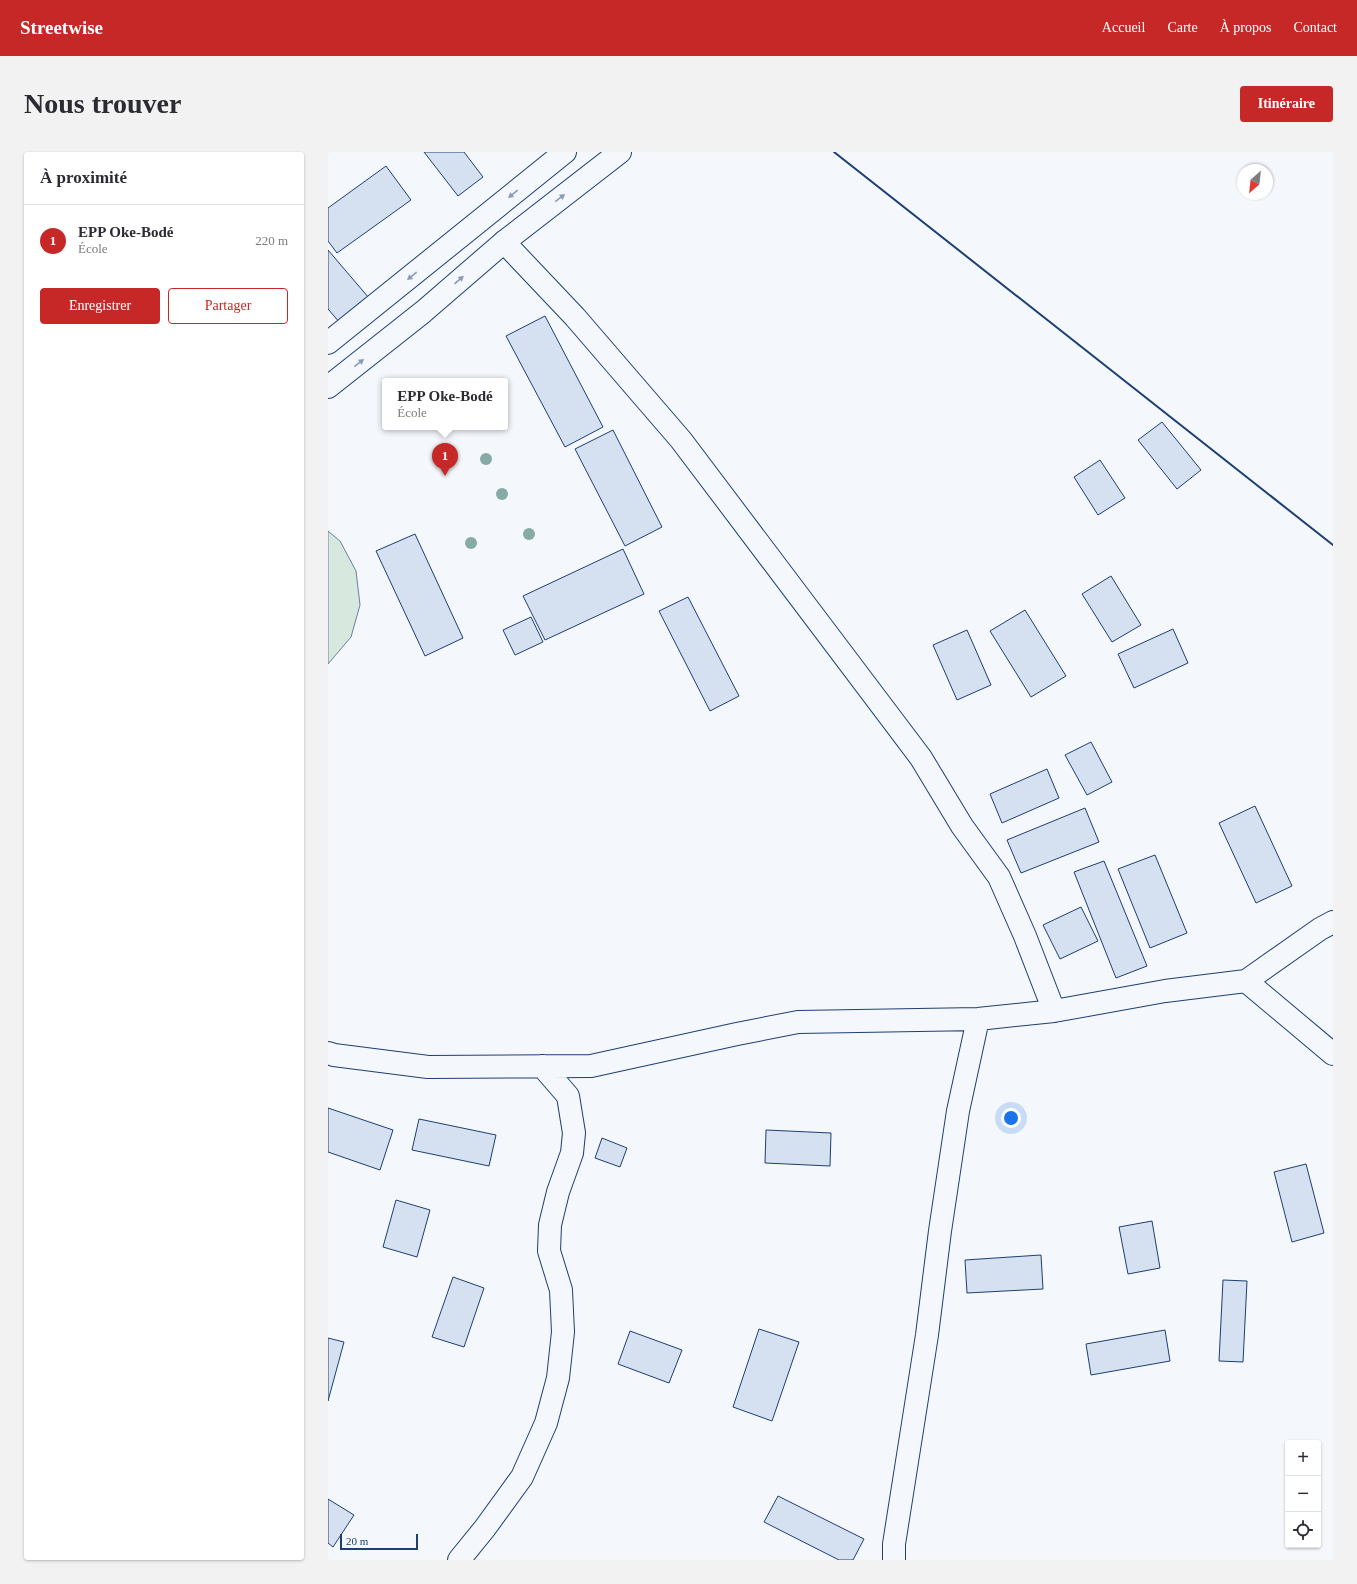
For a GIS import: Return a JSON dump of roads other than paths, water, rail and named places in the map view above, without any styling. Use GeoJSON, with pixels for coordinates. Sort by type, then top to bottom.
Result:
{"type":"FeatureCollection","features":[{"type":"Feature","properties":{"kind":"street"},"geometry":{"type":"LineString","coordinates":[[328,343],[565,152]]}},
{"type":"Feature","properties":{"kind":"street"},"geometry":{"type":"LineString","coordinates":[[328,387],[423,312],[504,242],[620,152]]}},
{"type":"Feature","properties":{"kind":"street"},"geometry":{"type":"LineString","coordinates":[[504,242],[575,317],[681,440],[921,758],[962,826],[999,878],[1025,936],[1054,1011]]}},
{"type":"Feature","properties":{"kind":"street"},"geometry":{"type":"LineString","coordinates":[[330,1059],[428,1067],[591,1066],[798,1022],[978,1019],[1054,1011],[1165,991],[1246,980],[1320,929],[1333,922]]}},
{"type":"Feature","properties":{"kind":"street"},"geometry":{"type":"LineString","coordinates":[[1246,980],[1333,1054]]}},
{"type":"Feature","properties":{"kind":"street"},"geometry":{"type":"LineString","coordinates":[[894,1560],[894,1544],[927,1335],[940,1231],[958,1111],[978,1019]]}},
{"type":"Feature","properties":{"kind":"street"},"geometry":{"type":"LineString","coordinates":[[459,1560],[485,1528],[522,1477],[546,1423],[558,1378],[563,1332],[561,1290],[549,1251],[550,1225],[558,1192],[572,1153],[574,1134],[568,1096],[542,1066]]}},
{"type":"Feature","properties":{"kind":"street"},"geometry":{"type":"LineString","coordinates":[[568,1096],[591,1066]]}},
{"type":"Feature","properties":{"kind":"place","name":"EPP Oke-Bodé"},"geometry":{"type":"Point","coordinates":[445,476]}}]}
